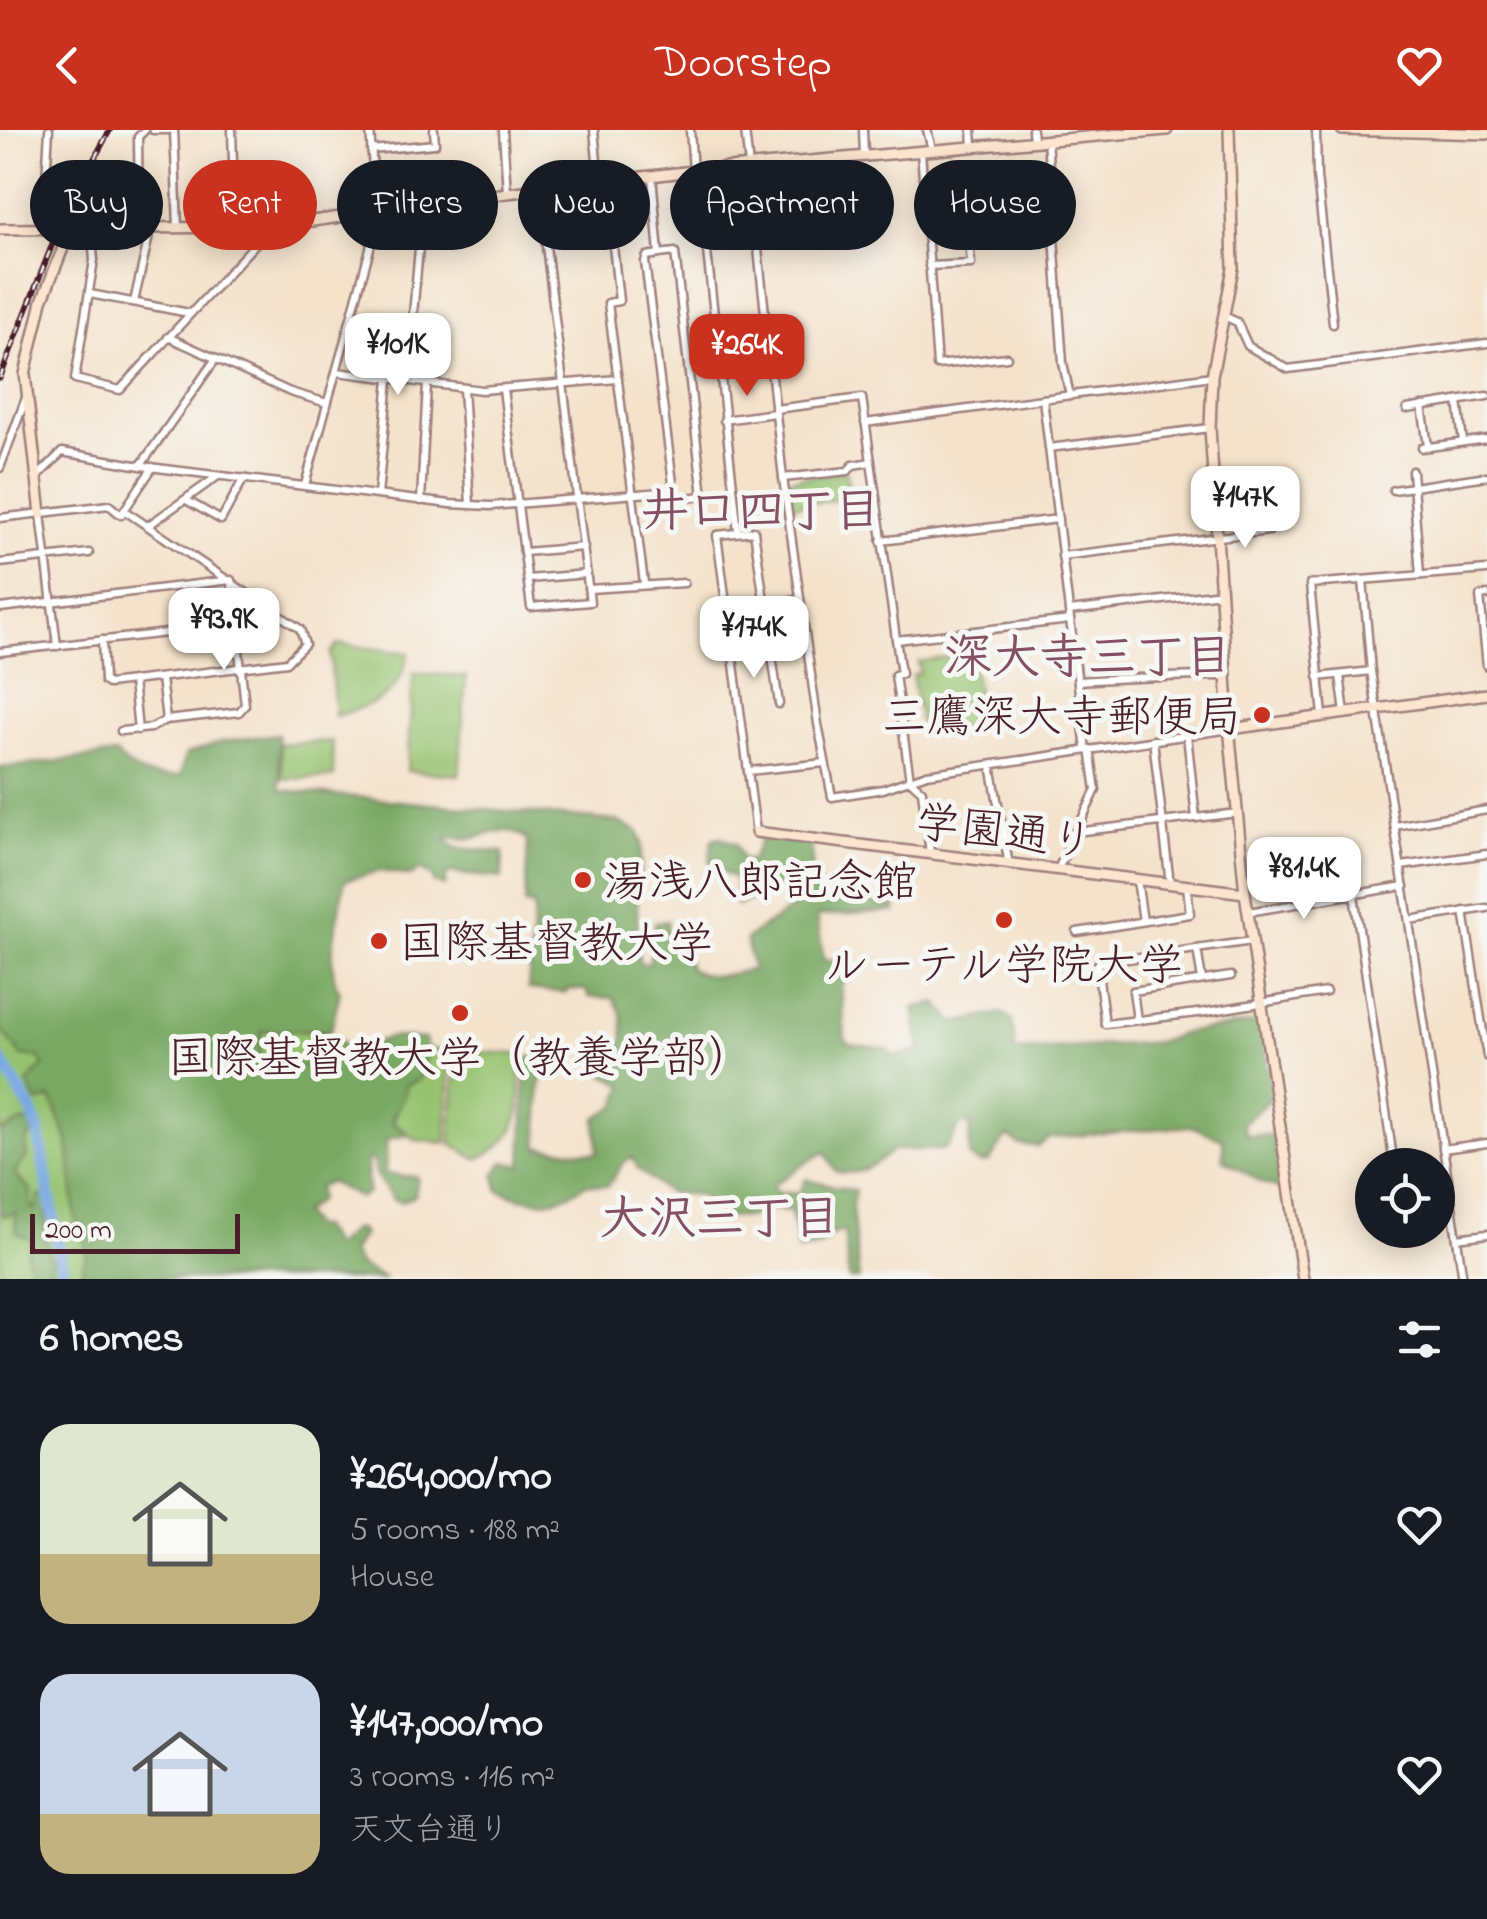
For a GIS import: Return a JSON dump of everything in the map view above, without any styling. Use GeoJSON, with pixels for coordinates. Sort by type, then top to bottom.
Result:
{"type":"FeatureCollection","features":[{"type":"Feature","properties":{"kind":"main road"},"geometry":{"type":"LineString","coordinates":[[819,160],[1032,135],[1047,139],[1167,130]]}},
{"type":"Feature","properties":{"kind":"main road"},"geometry":{"type":"LineString","coordinates":[[1229,130],[1233,268],[1212,376],[1210,428],[1245,893],[1302,1279]]}},
{"type":"Feature","properties":{"kind":"main road"},"geometry":{"type":"LineString","coordinates":[[1342,130],[1487,134]]}},
{"type":"Feature","properties":{"kind":"main road"},"geometry":{"type":"LineString","coordinates":[[652,175],[670,173]]}},
{"type":"Feature","properties":{"kind":"main road"},"geometry":{"type":"LineString","coordinates":[[498,193],[518,191]]}},
{"type":"Feature","properties":{"kind":"main road"},"geometry":{"type":"LineString","coordinates":[[0,228],[30,228]]}},
{"type":"Feature","properties":{"kind":"main road"},"geometry":{"type":"LineString","coordinates":[[163,228],[183,228]]}},
{"type":"Feature","properties":{"kind":"main road"},"geometry":{"type":"LineString","coordinates":[[42,514],[25,374],[42,301],[62,250]]}},
{"type":"Feature","properties":{"kind":"main road"},"geometry":{"type":"LineString","coordinates":[[1230,729],[1487,694]]}},
{"type":"Feature","properties":{"kind":"main road","name":"学園通り"},"geometry":{"type":"LineString","coordinates":[[756,832],[1245,893]]}},
{"type":"Feature","properties":{"kind":"street"},"geometry":{"type":"LineString","coordinates":[[46,160],[48,130]]}},
{"type":"Feature","properties":{"kind":"street"},"geometry":{"type":"LineString","coordinates":[[138,160],[138,137],[145,130]]}},
{"type":"Feature","properties":{"kind":"street"},"geometry":{"type":"LineString","coordinates":[[153,130],[172,130],[178,228]]}},
{"type":"Feature","properties":{"kind":"street"},"geometry":{"type":"LineString","coordinates":[[232,130],[233,160]]}},
{"type":"Feature","properties":{"kind":"street"},"geometry":{"type":"LineString","coordinates":[[370,130],[373,160]]}},
{"type":"Feature","properties":{"kind":"street"},"geometry":{"type":"LineString","coordinates":[[372,150],[436,144],[434,130]]}},
{"type":"Feature","properties":{"kind":"street"},"geometry":{"type":"LineString","coordinates":[[503,130],[507,192]]}},
{"type":"Feature","properties":{"kind":"street"},"geometry":{"type":"LineString","coordinates":[[594,130],[599,160]]}},
{"type":"Feature","properties":{"kind":"street"},"geometry":{"type":"LineString","coordinates":[[690,130],[694,160]]}},
{"type":"Feature","properties":{"kind":"street"},"geometry":{"type":"LineString","coordinates":[[745,130],[748,160]]}},
{"type":"Feature","properties":{"kind":"street"},"geometry":{"type":"LineString","coordinates":[[863,130],[864,156]]}},
{"type":"Feature","properties":{"kind":"street"},"geometry":{"type":"LineString","coordinates":[[926,160],[928,130]]}},
{"type":"Feature","properties":{"kind":"street"},"geometry":{"type":"LineString","coordinates":[[972,130],[972,145]]}},
{"type":"Feature","properties":{"kind":"street"},"geometry":{"type":"LineString","coordinates":[[1316,130],[1333,324]]}},
{"type":"Feature","properties":{"kind":"street"},"geometry":{"type":"LineString","coordinates":[[1047,139],[1063,363],[1070,396]]}},
{"type":"Feature","properties":{"kind":"street"},"geometry":{"type":"LineString","coordinates":[[652,175],[660,254]]}},
{"type":"Feature","properties":{"kind":"street"},"geometry":{"type":"LineString","coordinates":[[93,250],[77,380],[120,390],[250,250]]}},
{"type":"Feature","properties":{"kind":"street"},"geometry":{"type":"LineString","coordinates":[[134,302],[146,250]]}},
{"type":"Feature","properties":{"kind":"street"},"geometry":{"type":"LineString","coordinates":[[305,485],[370,250]]}},
{"type":"Feature","properties":{"kind":"street"},"geometry":{"type":"LineString","coordinates":[[408,381],[419,250]]}},
{"type":"Feature","properties":{"kind":"street"},"geometry":{"type":"LineString","coordinates":[[504,389],[531,607],[590,602],[548,250]]}},
{"type":"Feature","properties":{"kind":"street"},"geometry":{"type":"LineString","coordinates":[[612,250],[619,301],[608,303],[644,583]]}},
{"type":"Feature","properties":{"kind":"street"},"geometry":{"type":"LineString","coordinates":[[705,250],[738,532]]}},
{"type":"Feature","properties":{"kind":"street"},"geometry":{"type":"LineString","coordinates":[[760,250],[782,478],[832,796],[991,765],[1230,729]]}},
{"type":"Feature","properties":{"kind":"street"},"geometry":{"type":"LineString","coordinates":[[928,250],[937,365],[1007,358]]}},
{"type":"Feature","properties":{"kind":"street"},"geometry":{"type":"LineString","coordinates":[[929,266],[970,264],[969,250]]}},
{"type":"Feature","properties":{"kind":"street"},"geometry":{"type":"LineString","coordinates":[[703,496],[675,252],[647,256],[675,499],[733,493]]}},
{"type":"Feature","properties":{"kind":"street"},"geometry":{"type":"LineString","coordinates":[[90,294],[190,314]]}},
{"type":"Feature","properties":{"kind":"street"},"geometry":{"type":"LineString","coordinates":[[1224,316],[1236,322],[1248,346],[1288,368],[1487,343]]}},
{"type":"Feature","properties":{"kind":"street"},"geometry":{"type":"LineString","coordinates":[[168,338],[290,392],[328,403]]}},
{"type":"Feature","properties":{"kind":"street"},"geometry":{"type":"LineString","coordinates":[[141,466],[215,360]]}},
{"type":"Feature","properties":{"kind":"street"},"geometry":{"type":"LineString","coordinates":[[338,372],[463,388],[504,389],[618,379]]}},
{"type":"Feature","properties":{"kind":"street"},"geometry":{"type":"LineString","coordinates":[[866,423],[1212,376]]}},
{"type":"Feature","properties":{"kind":"street"},"geometry":{"type":"LineString","coordinates":[[378,494],[389,379]]}},
{"type":"Feature","properties":{"kind":"street"},"geometry":{"type":"LineString","coordinates":[[421,501],[427,384]]}},
{"type":"Feature","properties":{"kind":"street"},"geometry":{"type":"LineString","coordinates":[[463,388],[470,505]]}},
{"type":"Feature","properties":{"kind":"street"},"geometry":{"type":"LineString","coordinates":[[0,468],[27,394]]}},
{"type":"Feature","properties":{"kind":"street"},"geometry":{"type":"LineString","coordinates":[[1407,409],[1487,396]]}},
{"type":"Feature","properties":{"kind":"street"},"geometry":{"type":"LineString","coordinates":[[724,420],[862,398],[900,674],[894,676],[910,780],[922,791],[930,853]]}},
{"type":"Feature","properties":{"kind":"street"},"geometry":{"type":"LineString","coordinates":[[1043,399],[1078,682],[1096,790],[1058,869]]}},
{"type":"Feature","properties":{"kind":"street"},"geometry":{"type":"LineString","coordinates":[[1458,400],[1463,442]]}},
{"type":"Feature","properties":{"kind":"street"},"geometry":{"type":"LineString","coordinates":[[1422,406],[1425,447],[1487,439]]}},
{"type":"Feature","properties":{"kind":"street"},"geometry":{"type":"LineString","coordinates":[[1049,448],[1210,428]]}},
{"type":"Feature","properties":{"kind":"street"},"geometry":{"type":"LineString","coordinates":[[37,477],[62,452],[141,466],[470,505],[674,492]]}},
{"type":"Feature","properties":{"kind":"street"},"geometry":{"type":"LineString","coordinates":[[782,478],[848,470],[853,465],[871,462]]}},
{"type":"Feature","properties":{"kind":"street"},"geometry":{"type":"LineString","coordinates":[[0,518],[109,505],[121,515],[153,467]]}},
{"type":"Feature","properties":{"kind":"street"},"geometry":{"type":"LineString","coordinates":[[1412,470],[1420,576]]}},
{"type":"Feature","properties":{"kind":"street"},"geometry":{"type":"LineString","coordinates":[[149,525],[219,475]]}},
{"type":"Feature","properties":{"kind":"street"},"geometry":{"type":"LineString","coordinates":[[1393,490],[1487,476]]}},
{"type":"Feature","properties":{"kind":"street"},"geometry":{"type":"LineString","coordinates":[[186,500],[220,520],[244,478]]}},
{"type":"Feature","properties":{"kind":"street"},"geometry":{"type":"LineString","coordinates":[[102,640],[104,681],[108,684],[287,662],[306,640],[300,628],[125,511]]}},
{"type":"Feature","properties":{"kind":"street"},"geometry":{"type":"LineString","coordinates":[[42,514],[57,646]]}},
{"type":"Feature","properties":{"kind":"street"},"geometry":{"type":"LineString","coordinates":[[882,541],[1058,519]]}},
{"type":"Feature","properties":{"kind":"street"},"geometry":{"type":"LineString","coordinates":[[756,832],[717,534],[754,531],[779,704]]}},
{"type":"Feature","properties":{"kind":"street"},"geometry":{"type":"LineString","coordinates":[[1062,556],[1269,531]]}},
{"type":"Feature","properties":{"kind":"street"},"geometry":{"type":"LineString","coordinates":[[524,552],[584,547]]}},
{"type":"Feature","properties":{"kind":"street"},"geometry":{"type":"LineString","coordinates":[[0,563],[89,553]]}},
{"type":"Feature","properties":{"kind":"street"},"geometry":{"type":"LineString","coordinates":[[1323,716],[1310,584],[1487,570]]}},
{"type":"Feature","properties":{"kind":"street"},"geometry":{"type":"LineString","coordinates":[[528,579],[587,574]]}},
{"type":"Feature","properties":{"kind":"street"},"geometry":{"type":"LineString","coordinates":[[0,608],[231,580]]}},
{"type":"Feature","properties":{"kind":"street"},"geometry":{"type":"LineString","coordinates":[[121,731],[138,730],[166,720],[239,712],[246,706],[231,580]]}},
{"type":"Feature","properties":{"kind":"street"},"geometry":{"type":"LineString","coordinates":[[1363,580],[1371,671],[1444,1148]]}},
{"type":"Feature","properties":{"kind":"street"},"geometry":{"type":"LineString","coordinates":[[589,589],[684,582]]}},
{"type":"Feature","properties":{"kind":"street"},"geometry":{"type":"LineString","coordinates":[[896,640],[1222,593]]}},
{"type":"Feature","properties":{"kind":"street"},"geometry":{"type":"LineString","coordinates":[[1487,595],[1480,596],[1487,666]]}},
{"type":"Feature","properties":{"kind":"street"},"geometry":{"type":"LineString","coordinates":[[765,604],[800,599]]}},
{"type":"Feature","properties":{"kind":"street"},"geometry":{"type":"LineString","coordinates":[[0,652],[237,625]]}},
{"type":"Feature","properties":{"kind":"street"},"geometry":{"type":"LineString","coordinates":[[1318,677],[1371,671]]}},
{"type":"Feature","properties":{"kind":"street"},"geometry":{"type":"LineString","coordinates":[[1340,674],[1345,713]]}},
{"type":"Feature","properties":{"kind":"street"},"geometry":{"type":"LineString","coordinates":[[1078,682],[1119,682],[1141,676],[1227,676]]}},
{"type":"Feature","properties":{"kind":"street"},"geometry":{"type":"LineString","coordinates":[[160,678],[166,720]]}},
{"type":"Feature","properties":{"kind":"street"},"geometry":{"type":"LineString","coordinates":[[132,681],[138,730]]}},
{"type":"Feature","properties":{"kind":"street"},"geometry":{"type":"LineString","coordinates":[[1186,735],[1196,818]]}},
{"type":"Feature","properties":{"kind":"street"},"geometry":{"type":"LineString","coordinates":[[1152,740],[1170,884]]}},
{"type":"Feature","properties":{"kind":"street"},"geometry":{"type":"LineString","coordinates":[[748,771],[826,763]]}},
{"type":"Feature","properties":{"kind":"street"},"geometry":{"type":"LineString","coordinates":[[991,765],[1010,865]]}},
{"type":"Feature","properties":{"kind":"street"},"geometry":{"type":"LineString","coordinates":[[1395,826],[1487,810]]}},
{"type":"Feature","properties":{"kind":"street"},"geometry":{"type":"LineString","coordinates":[[1075,832],[1238,813]]}},
{"type":"Feature","properties":{"kind":"street"},"geometry":{"type":"LineString","coordinates":[[1401,866],[1487,854]]}},
{"type":"Feature","properties":{"kind":"street"},"geometry":{"type":"LineString","coordinates":[[1137,880],[1144,921]]}},
{"type":"Feature","properties":{"kind":"street"},"geometry":{"type":"LineString","coordinates":[[1077,932],[1190,914],[1186,886]]}},
{"type":"Feature","properties":{"kind":"street"},"geometry":{"type":"LineString","coordinates":[[1248,912],[1404,886]]}},
{"type":"Feature","properties":{"kind":"street"},"geometry":{"type":"LineString","coordinates":[[1354,895],[1391,1148]]}},
{"type":"Feature","properties":{"kind":"street"},"geometry":{"type":"LineString","coordinates":[[1409,920],[1487,908]]}},
{"type":"Feature","properties":{"kind":"street"},"geometry":{"type":"LineString","coordinates":[[1464,912],[1487,1058]]}},
{"type":"Feature","properties":{"kind":"street"},"geometry":{"type":"LineString","coordinates":[[1252,941],[1097,965],[1105,1024],[1326,992]]}},
{"type":"Feature","properties":{"kind":"street"},"geometry":{"type":"LineString","coordinates":[[1197,949],[1202,980]]}},
{"type":"Feature","properties":{"kind":"street"},"geometry":{"type":"LineString","coordinates":[[1137,1020],[1133,991],[1231,976]]}},
{"type":"Feature","properties":{"kind":"street"},"geometry":{"type":"LineString","coordinates":[[1450,1148],[1487,1142]]}},
{"type":"Feature","properties":{"kind":"street"},"geometry":{"type":"LineString","coordinates":[[1455,1224],[1463,1279]]}},
{"type":"Feature","properties":{"kind":"street"},"geometry":{"type":"LineString","coordinates":[[1457,1238],[1487,1234]]}},
{"type":"Feature","properties":{"kind":"green space"},"geometry":{"type":"Polygon","coordinates":[[[846,470],[851,498],[789,506],[786,480],[846,470]]]}},
{"type":"Feature","properties":{"kind":"green space"},"geometry":{"type":"Polygon","coordinates":[[[338,644],[409,653],[399,680],[384,697],[335,716],[330,653],[338,644]]]}},
{"type":"Feature","properties":{"kind":"green space"},"geometry":{"type":"Polygon","coordinates":[[[971,653],[983,725],[922,735],[912,675],[920,673],[918,662],[971,653]]]}},
{"type":"Feature","properties":{"kind":"green space"},"geometry":{"type":"Polygon","coordinates":[[[413,673],[466,677],[459,775],[407,771],[413,673]]]}},
{"type":"Feature","properties":{"kind":"green space"},"geometry":{"type":"Polygon","coordinates":[[[278,734],[281,790],[616,821],[638,831],[642,843],[637,909],[639,962],[649,965],[655,923],[667,921],[667,938],[683,943],[689,968],[696,972],[720,975],[753,969],[746,940],[794,905],[794,891],[763,886],[758,895],[737,906],[735,878],[712,866],[712,839],[721,837],[736,844],[742,859],[751,861],[762,838],[811,839],[813,880],[822,898],[895,905],[895,911],[817,916],[824,961],[850,960],[852,975],[841,985],[845,1038],[849,1044],[889,1049],[892,1056],[920,1051],[914,1008],[937,1003],[955,1023],[1002,1013],[1012,1020],[1015,1051],[1159,1042],[1184,1033],[1260,1022],[1273,1097],[1243,1123],[1246,1135],[1273,1135],[1285,1191],[1223,1159],[1223,1139],[1191,1126],[1049,1138],[1038,1146],[1019,1145],[1010,1137],[1005,1138],[989,1162],[979,1163],[969,1156],[970,1125],[964,1123],[942,1150],[893,1150],[873,1165],[851,1173],[835,1171],[825,1152],[772,1185],[777,1193],[799,1193],[806,1179],[855,1191],[852,1206],[859,1279],[849,1279],[844,1231],[833,1234],[820,1246],[798,1251],[791,1211],[758,1208],[751,1217],[719,1218],[710,1211],[702,1195],[668,1193],[638,1169],[632,1157],[623,1163],[608,1186],[586,1184],[553,1200],[521,1198],[498,1190],[495,1175],[504,1162],[522,1166],[526,1058],[537,1058],[549,1066],[540,1084],[538,1147],[598,1153],[596,1118],[616,1106],[624,1085],[603,1074],[608,1059],[624,1038],[622,1014],[613,998],[589,997],[586,990],[567,989],[566,993],[528,989],[534,910],[533,905],[525,905],[528,841],[505,831],[474,838],[448,837],[446,841],[457,848],[503,852],[502,878],[447,873],[445,886],[434,883],[420,869],[411,876],[381,871],[345,880],[333,954],[340,992],[331,1030],[262,1031],[260,1061],[327,1067],[330,1039],[339,1039],[347,1050],[392,1037],[425,1039],[428,1052],[419,1080],[405,1085],[404,1096],[392,1118],[409,1135],[387,1139],[385,1174],[418,1177],[415,1196],[401,1202],[393,1200],[377,1176],[372,1159],[367,1160],[368,1193],[360,1198],[329,1182],[318,1188],[319,1200],[302,1213],[313,1227],[321,1227],[334,1247],[354,1229],[360,1229],[363,1234],[351,1252],[360,1266],[386,1279],[83,1279],[87,1253],[77,1231],[68,1141],[51,1098],[37,1103],[27,1083],[44,1065],[38,1057],[22,1056],[0,1028],[0,768],[116,754],[145,774],[180,776],[186,754],[221,742],[278,734]]]}},
{"type":"Feature","properties":{"kind":"green space"},"geometry":{"type":"Polygon","coordinates":[[[332,741],[334,777],[282,779],[280,744],[332,741]]]}},
{"type":"Feature","properties":{"kind":"green space"},"geometry":{"type":"Polygon","coordinates":[[[0,968],[41,1002],[143,1279],[0,1279],[0,968]]]}},
{"type":"Feature","properties":{"kind":"green space"},"geometry":{"type":"Polygon","coordinates":[[[259,1028],[329,1033],[326,1069],[256,1063],[259,1028]]]}},
{"type":"Feature","properties":{"kind":"green space"},"geometry":{"type":"Polygon","coordinates":[[[427,1048],[450,1053],[446,1143],[416,1140],[393,1122],[405,1085],[427,1048]]]}},
{"type":"Feature","properties":{"kind":"green space"},"geometry":{"type":"Polygon","coordinates":[[[460,1051],[521,1054],[520,1103],[513,1129],[494,1150],[477,1159],[450,1144],[456,1055],[460,1051]]]}},
{"type":"Feature","properties":{"kind":"green space"},"geometry":{"type":"Polygon","coordinates":[[[30,1122],[33,1133],[26,1141],[26,1159],[15,1171],[16,1177],[31,1190],[30,1204],[34,1210],[39,1196],[47,1196],[45,1230],[49,1255],[53,1258],[50,1268],[61,1279],[41,1279],[31,1273],[27,1254],[32,1240],[16,1232],[16,1213],[0,1213],[0,1132],[30,1122]]]}},
{"type":"Feature","properties":{"kind":"waterway"},"geometry":{"type":"LineString","coordinates":[[0,1059],[31,1110],[38,1130],[64,1279]]}},
{"type":"Feature","properties":{"kind":"railway"},"geometry":{"type":"LineString","coordinates":[[0,378],[65,212],[110,130]]}},
{"type":"Feature","properties":{"kind":"place","name":"三鷹深大寺郵便局"},"geometry":{"type":"Point","coordinates":[1262,715]}},
{"type":"Feature","properties":{"kind":"place","name":"湯浅八郎記念館"},"geometry":{"type":"Point","coordinates":[583,880]}},
{"type":"Feature","properties":{"kind":"place","name":"ルーテル学院大学"},"geometry":{"type":"Point","coordinates":[1004,920]}},
{"type":"Feature","properties":{"kind":"place","name":"国際基督教大学"},"geometry":{"type":"Point","coordinates":[379,941]}},
{"type":"Feature","properties":{"kind":"place","name":"国際基督教大学（教養学部）"},"geometry":{"type":"Point","coordinates":[460,1013]}},
{"type":"Feature","properties":{"kind":"district","name":"井口四丁目"},"geometry":{"type":"Point","coordinates":[761,509]}},
{"type":"Feature","properties":{"kind":"district","name":"深大寺三丁目"},"geometry":{"type":"Point","coordinates":[1088,655]}},
{"type":"Feature","properties":{"kind":"district","name":"大沢三丁目"},"geometry":{"type":"Point","coordinates":[720,1216]}}]}
